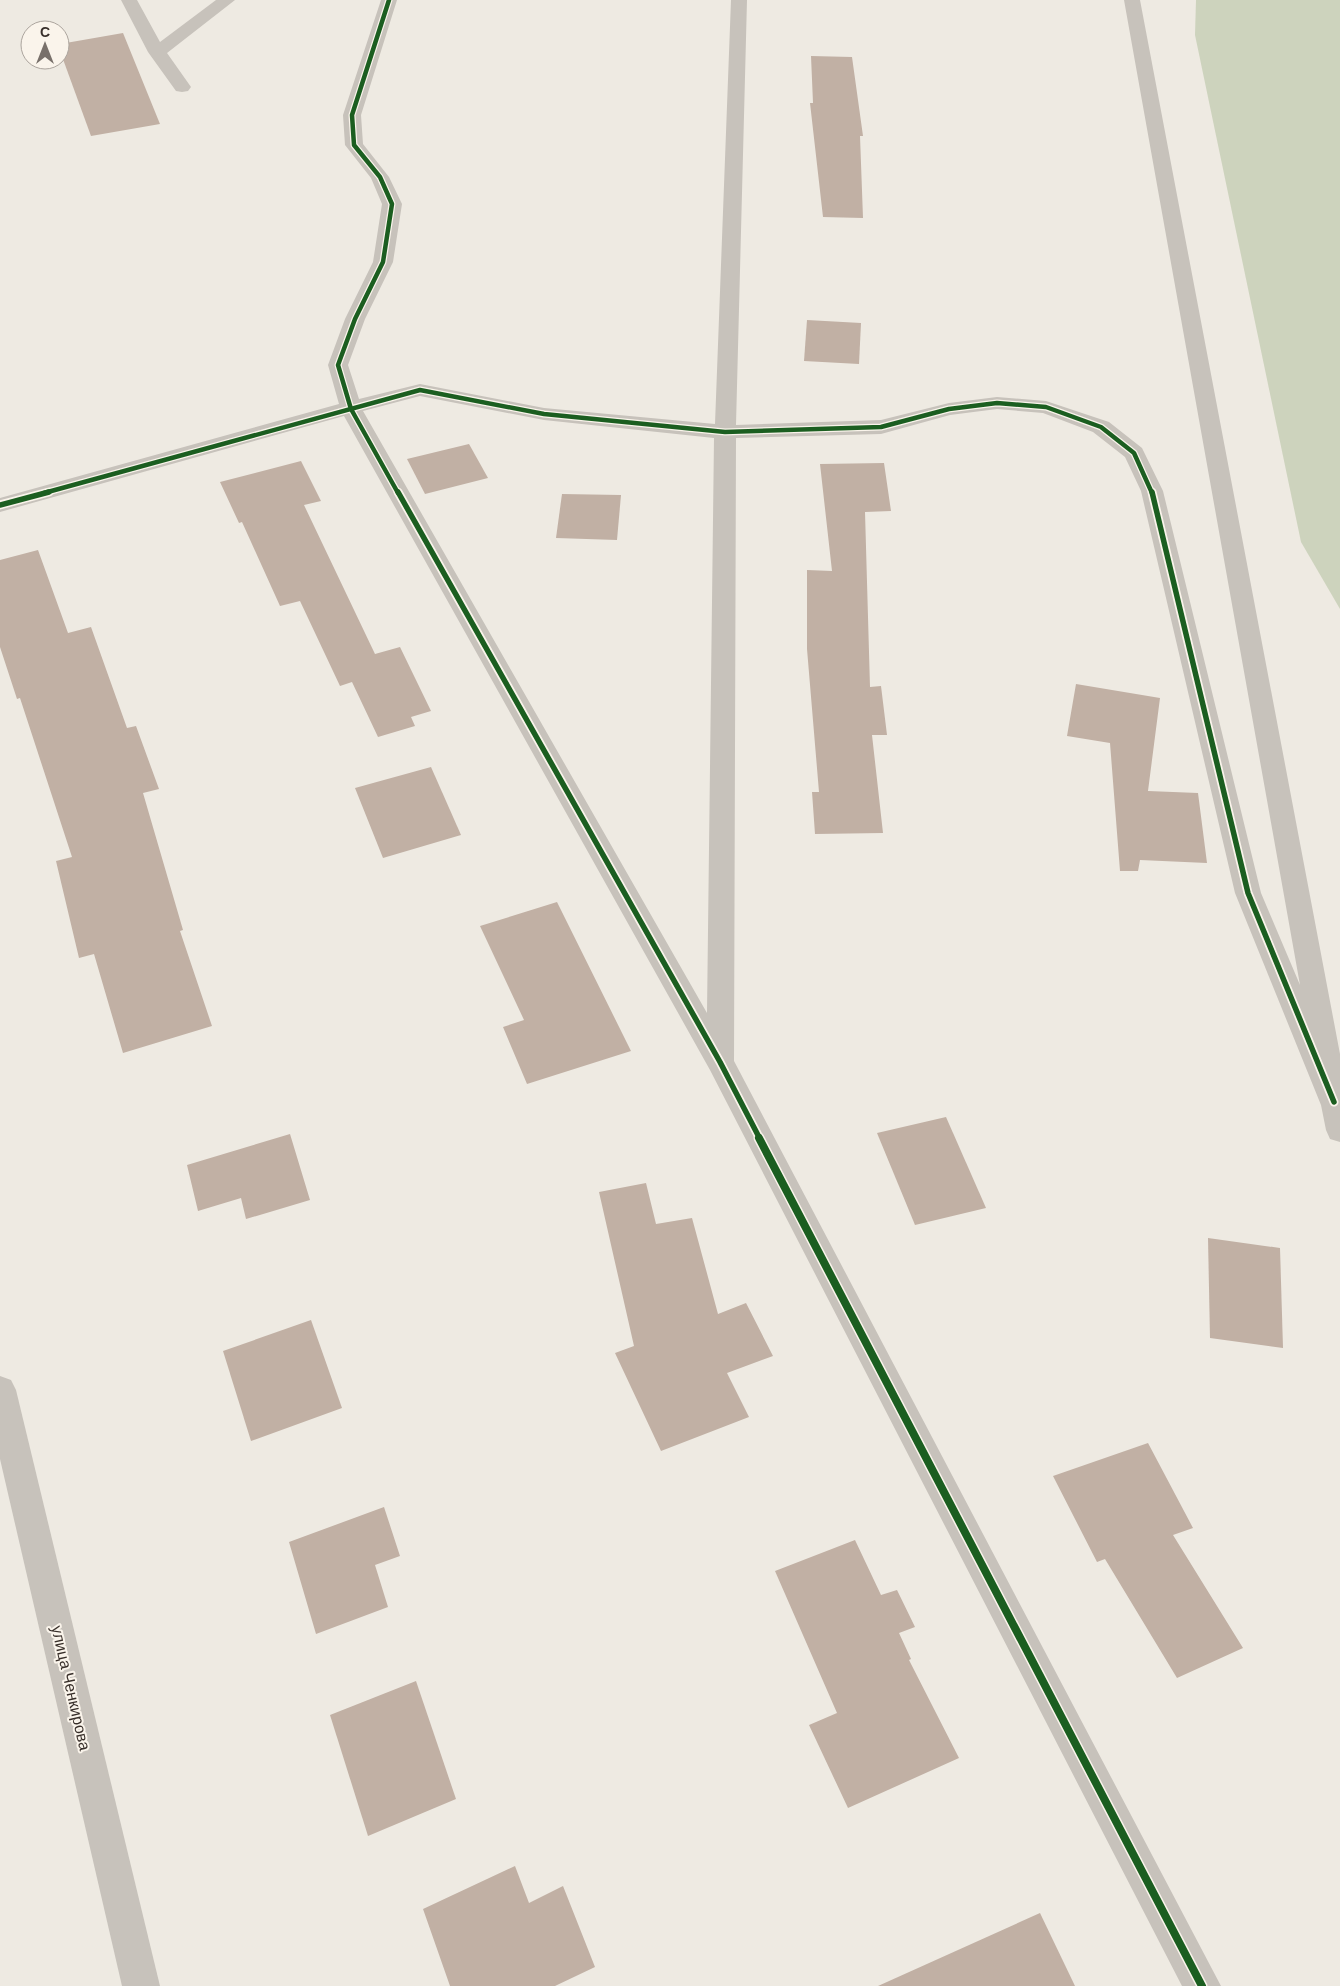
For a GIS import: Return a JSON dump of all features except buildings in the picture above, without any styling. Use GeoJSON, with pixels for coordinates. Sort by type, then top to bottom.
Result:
{"type":"FeatureCollection","features":[{"type":"Feature","properties":{"kind":"street"},"geometry":{"type":"LineString","coordinates":[[129,0],[157,52],[182,87]]}},
{"type":"Feature","properties":{"kind":"street"},"geometry":{"type":"LineString","coordinates":[[157,52],[227,0]]}},
{"type":"Feature","properties":{"kind":"street"},"geometry":{"type":"LineString","coordinates":[[389,0],[352,115],[354,145],[380,177],[392,204],[383,262],[355,319],[338,365],[351,409],[720,1062],[1202,1986]]}},
{"type":"Feature","properties":{"kind":"street"},"geometry":{"type":"LineString","coordinates":[[720,1062],[725,432],[739,0]]}},
{"type":"Feature","properties":{"kind":"street"},"geometry":{"type":"LineString","coordinates":[[1132,0],[1340,1130]]}},
{"type":"Feature","properties":{"kind":"street"},"geometry":{"type":"LineString","coordinates":[[0,505],[420,390],[544,414],[725,432],[881,427],[949,410],[998,403],[1046,407],[1101,427],[1134,453],[1152,491],[1248,893],[1334,1102]]}},
{"type":"Feature","properties":{"kind":"street","name":"улица Ченкирова"},"geometry":{"type":"LineString","coordinates":[[0,1390],[141,1986]]}},
{"type":"Feature","properties":{"kind":"green space"},"geometry":{"type":"Polygon","coordinates":[[[1196,0],[1340,0],[1340,609],[1301,542],[1195,35],[1196,0]]]}},
{"type":"Feature","properties":{"kind":"cycle path"},"geometry":{"type":"LineString","coordinates":[[389,0],[352,115],[354,145],[380,177],[392,204],[383,262],[355,319],[338,365],[351,409],[720,1062],[1202,1986]]}},
{"type":"Feature","properties":{"kind":"cycle path"},"geometry":{"type":"LineString","coordinates":[[0,505],[420,390],[544,414],[725,432],[881,427],[949,409],[997,403],[1046,407],[1101,427],[1134,453],[1152,491],[1248,893],[1334,1102]]}}]}
